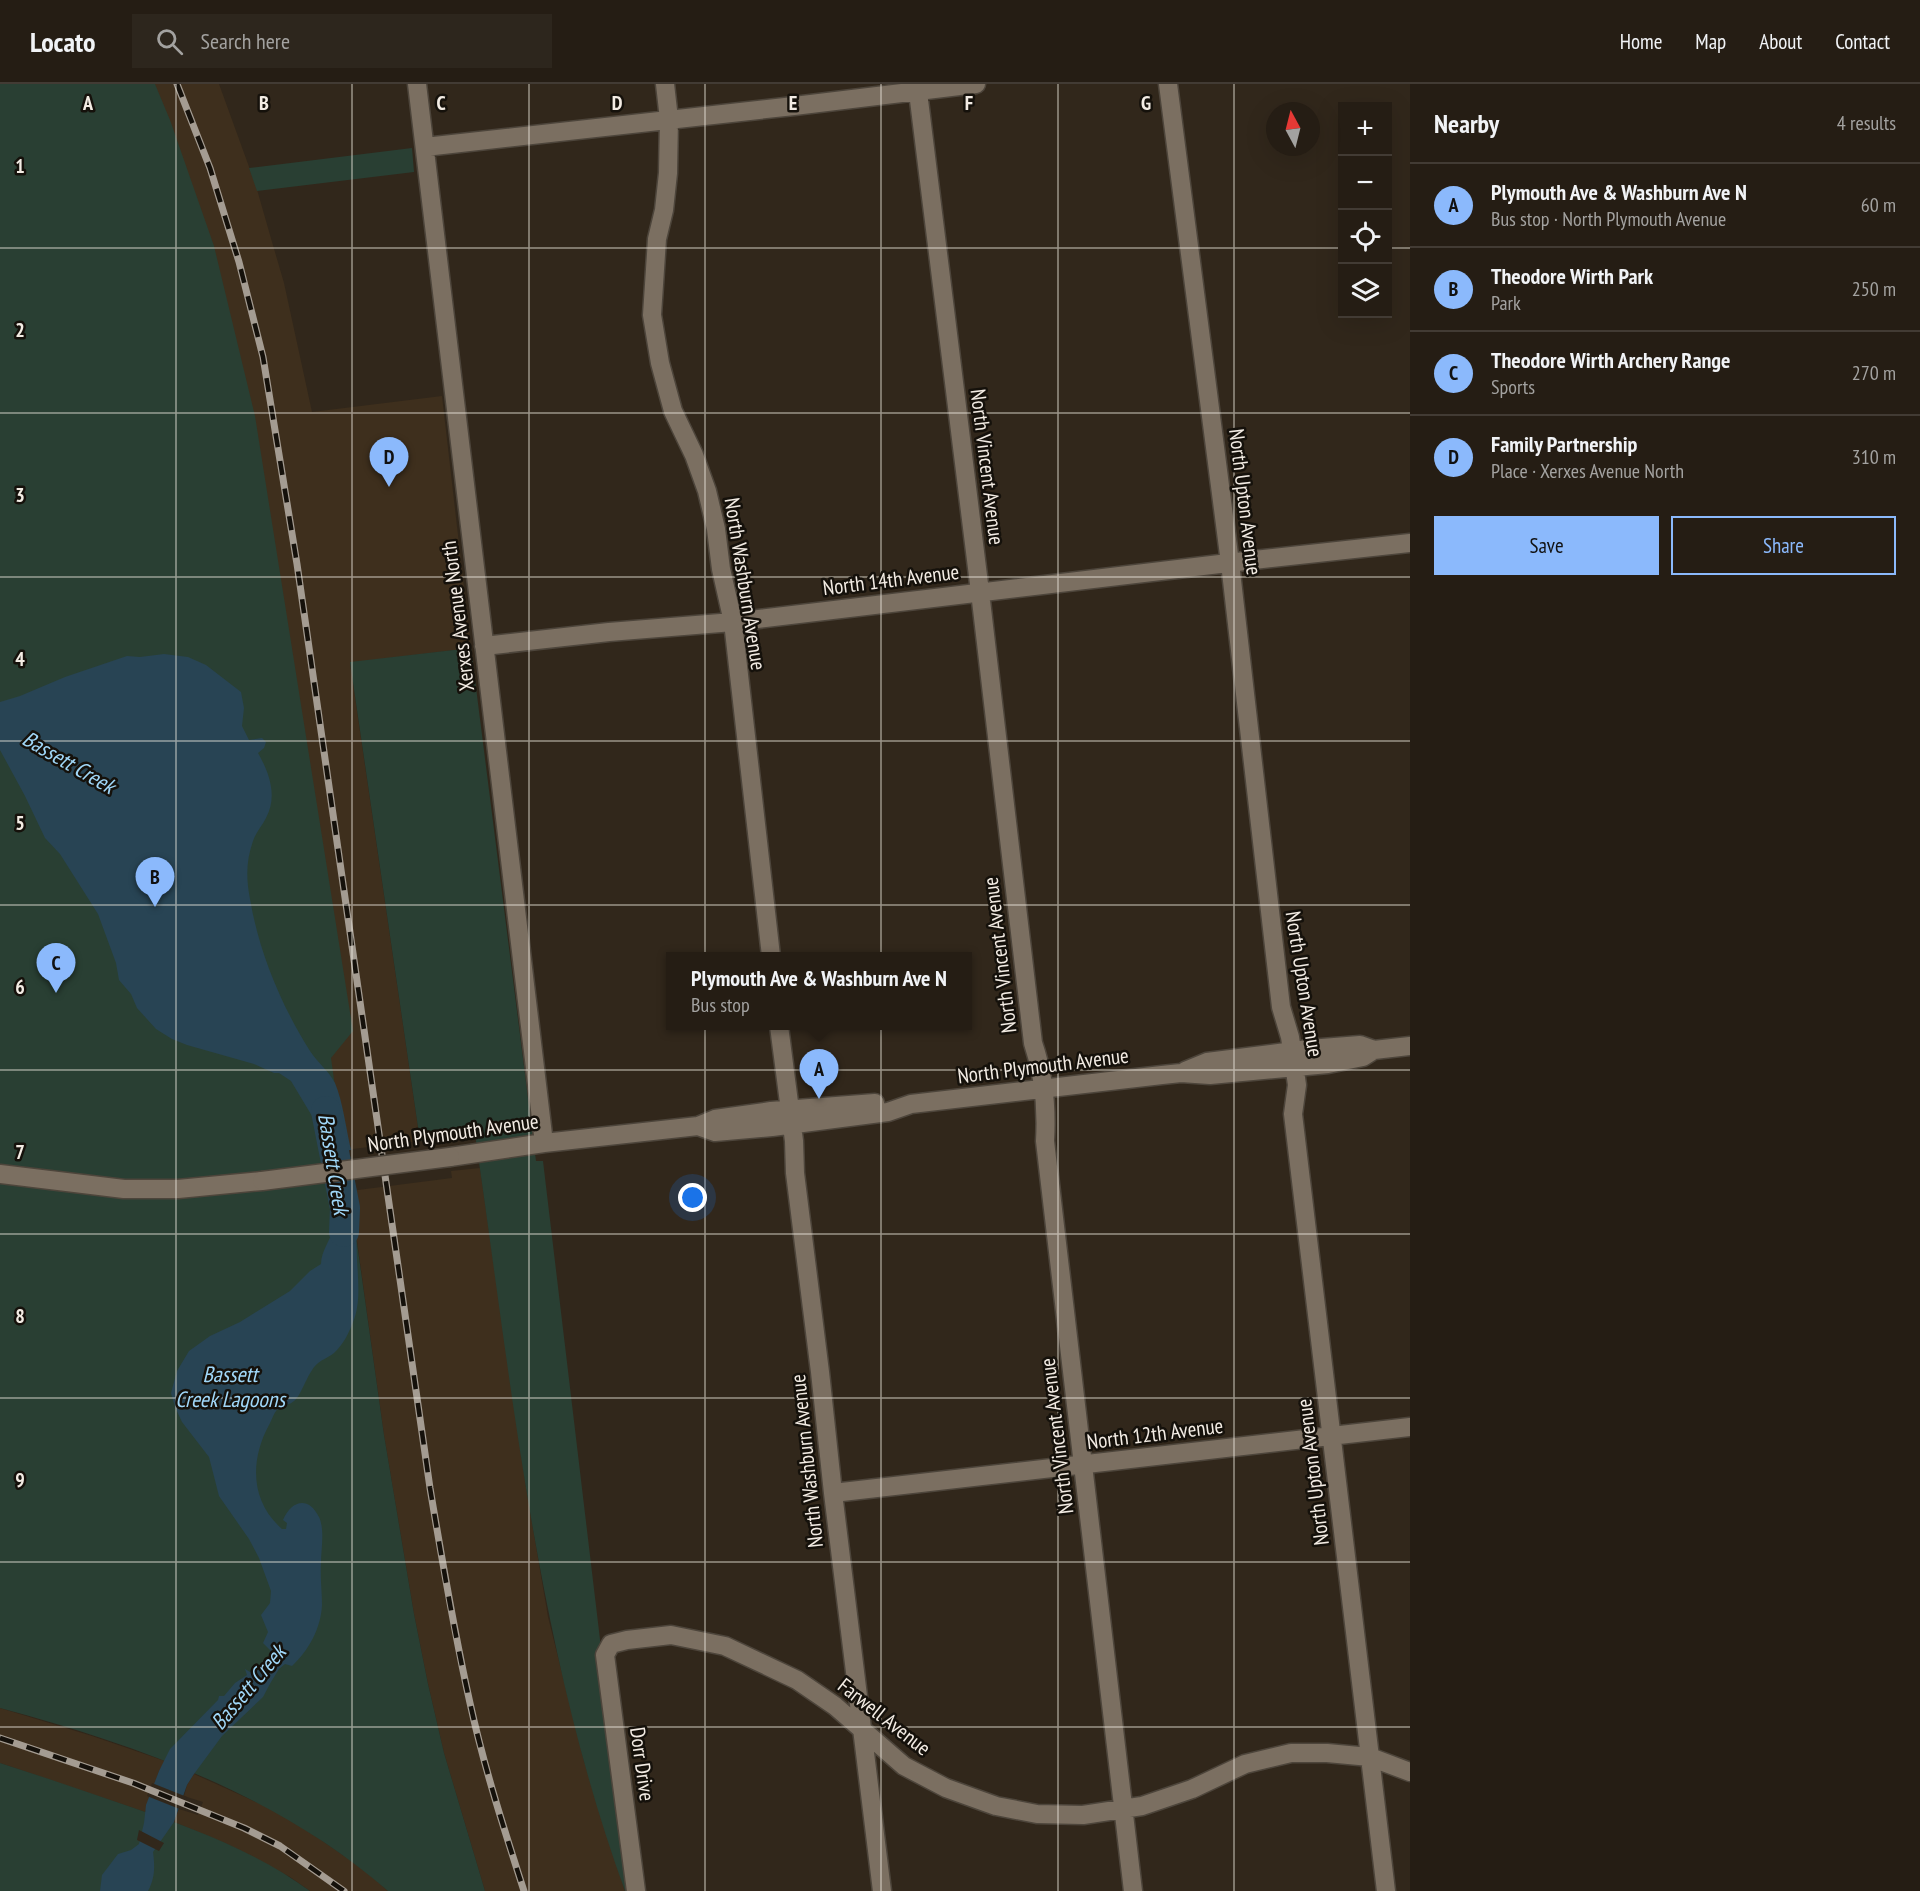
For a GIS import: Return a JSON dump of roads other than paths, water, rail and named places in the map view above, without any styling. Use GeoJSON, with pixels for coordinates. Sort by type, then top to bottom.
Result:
{"type":"FeatureCollection","features":[{"type":"Feature","properties":{"kind":"street","name":"Xerxes Avenue North"},"geometry":{"type":"LineString","coordinates":[[417,84],[544,1143]]}},
{"type":"Feature","properties":{"kind":"street","name":"North Washburn Avenue"},"geometry":{"type":"LineString","coordinates":[[665,84],[669,119],[668,173],[664,210],[657,238],[652,315],[660,363],[673,411],[694,455],[707,491],[716,529],[721,569],[732,622],[770,952]]}},
{"type":"Feature","properties":{"kind":"street"},"geometry":{"type":"LineString","coordinates":[[425,147],[794,106],[917,87],[976,84]]}},
{"type":"Feature","properties":{"kind":"street","name":"North Upton Avenue"},"geometry":{"type":"LineString","coordinates":[[1168,84],[1230,563],[1281,1006],[1290,1037],[1297,1085],[1293,1114],[1386,1891]]}},
{"type":"Feature","properties":{"kind":"street","name":"North Vincent Avenue"},"geometry":{"type":"LineString","coordinates":[[917,87],[1033,1043],[1041,1065],[1046,1116],[1045,1141],[1133,1891]]}},
{"type":"Feature","properties":{"kind":"street","name":"North 14th Avenue"},"geometry":{"type":"LineString","coordinates":[[484,646],[609,632],[732,622],[1410,543]]}},
{"type":"Feature","properties":{"kind":"street","name":"North Washburn Avenue"},"geometry":{"type":"LineString","coordinates":[[780,1030],[792,1117],[795,1173],[882,1891]]}},
{"type":"Feature","properties":{"kind":"street","name":"North Plymouth Avenue"},"geometry":{"type":"LineString","coordinates":[[0,1173],[124,1189],[178,1190],[450,1157],[544,1143],[698,1126],[715,1119],[888,1112],[911,1104],[1181,1073],[1210,1075],[1360,1045],[1374,1050],[1410,1046]]}},
{"type":"Feature","properties":{"kind":"street","name":"North 12th Avenue"},"geometry":{"type":"LineString","coordinates":[[833,1493],[1410,1427]]}},
{"type":"Feature","properties":{"kind":"street","name":"Farwell Avenue"},"geometry":{"type":"LineString","coordinates":[[611,1644],[671,1635],[725,1646],[797,1680],[835,1706],[904,1766],[946,1788],[996,1806],[1037,1814],[1083,1815],[1142,1806],[1192,1789],[1258,1759],[1291,1753],[1327,1753],[1370,1757],[1410,1772]]}},
{"type":"Feature","properties":{"kind":"street","name":"Dorr Drive"},"geometry":{"type":"LineString","coordinates":[[611,1644],[605,1655],[636,1891]]}},
{"type":"Feature","properties":{"kind":"water"},"geometry":{"type":"Polygon","coordinates":[[[164,654],[188,657],[206,665],[241,692],[244,708],[242,726],[249,740],[262,738],[266,742],[264,748],[258,753],[271,784],[270,810],[253,841],[247,870],[254,919],[265,958],[281,997],[310,1051],[330,1074],[338,1090],[351,1150],[323,1153],[312,1116],[291,1081],[279,1073],[172,1039],[156,1029],[137,1008],[131,994],[119,980],[116,963],[98,914],[60,854],[45,838],[0,750],[0,702],[127,656],[164,654]]]}},
{"type":"Feature","properties":{"kind":"water","name":"Bassett Creek Lagoons"},"geometry":{"type":"Polygon","coordinates":[[[353,1190],[358,1291],[356,1315],[345,1339],[332,1355],[315,1366],[297,1398],[275,1412],[263,1438],[256,1466],[256,1480],[264,1506],[271,1518],[282,1529],[286,1529],[287,1523],[283,1520],[290,1508],[300,1503],[305,1503],[315,1510],[321,1522],[322,1605],[317,1630],[309,1646],[298,1660],[292,1666],[285,1664],[279,1669],[263,1697],[222,1736],[194,1774],[187,1785],[174,1822],[153,1852],[154,1872],[148,1891],[100,1891],[102,1875],[118,1854],[131,1850],[139,1844],[146,1805],[170,1749],[218,1700],[219,1696],[224,1696],[235,1683],[247,1675],[245,1669],[250,1672],[270,1657],[270,1650],[263,1643],[268,1632],[261,1615],[270,1603],[271,1591],[259,1558],[249,1539],[219,1496],[209,1457],[182,1422],[175,1407],[171,1393],[177,1371],[189,1351],[210,1336],[240,1322],[290,1291],[310,1271],[321,1264],[333,1227],[333,1193],[353,1190]]]}},
{"type":"Feature","properties":{"kind":"waterway","name":"Bassett Creek"},"geometry":{"type":"LineString","coordinates":[[326,1111],[345,1208],[344,1232]]}},
{"type":"Feature","properties":{"kind":"railway"},"geometry":{"type":"LineString","coordinates":[[177,84],[210,168],[239,262],[263,357],[297,564],[439,1542],[476,1727],[524,1891]]}},
{"type":"Feature","properties":{"kind":"railway"},"geometry":{"type":"LineString","coordinates":[[0,1738],[133,1783],[244,1828],[280,1846],[344,1891]]}},
{"type":"Feature","properties":{"kind":"place","name":"Family Partnership"},"geometry":{"type":"Point","coordinates":[389,487]}},
{"type":"Feature","properties":{"kind":"place","name":"Theodore Wirth Park"},"geometry":{"type":"Point","coordinates":[155,907]}},
{"type":"Feature","properties":{"kind":"place","name":"Theodore Wirth Archery Range"},"geometry":{"type":"Point","coordinates":[56,993]}},
{"type":"Feature","properties":{"kind":"place","name":"Plymouth Ave & Washburn Ave N"},"geometry":{"type":"Point","coordinates":[819,1099]}}]}
